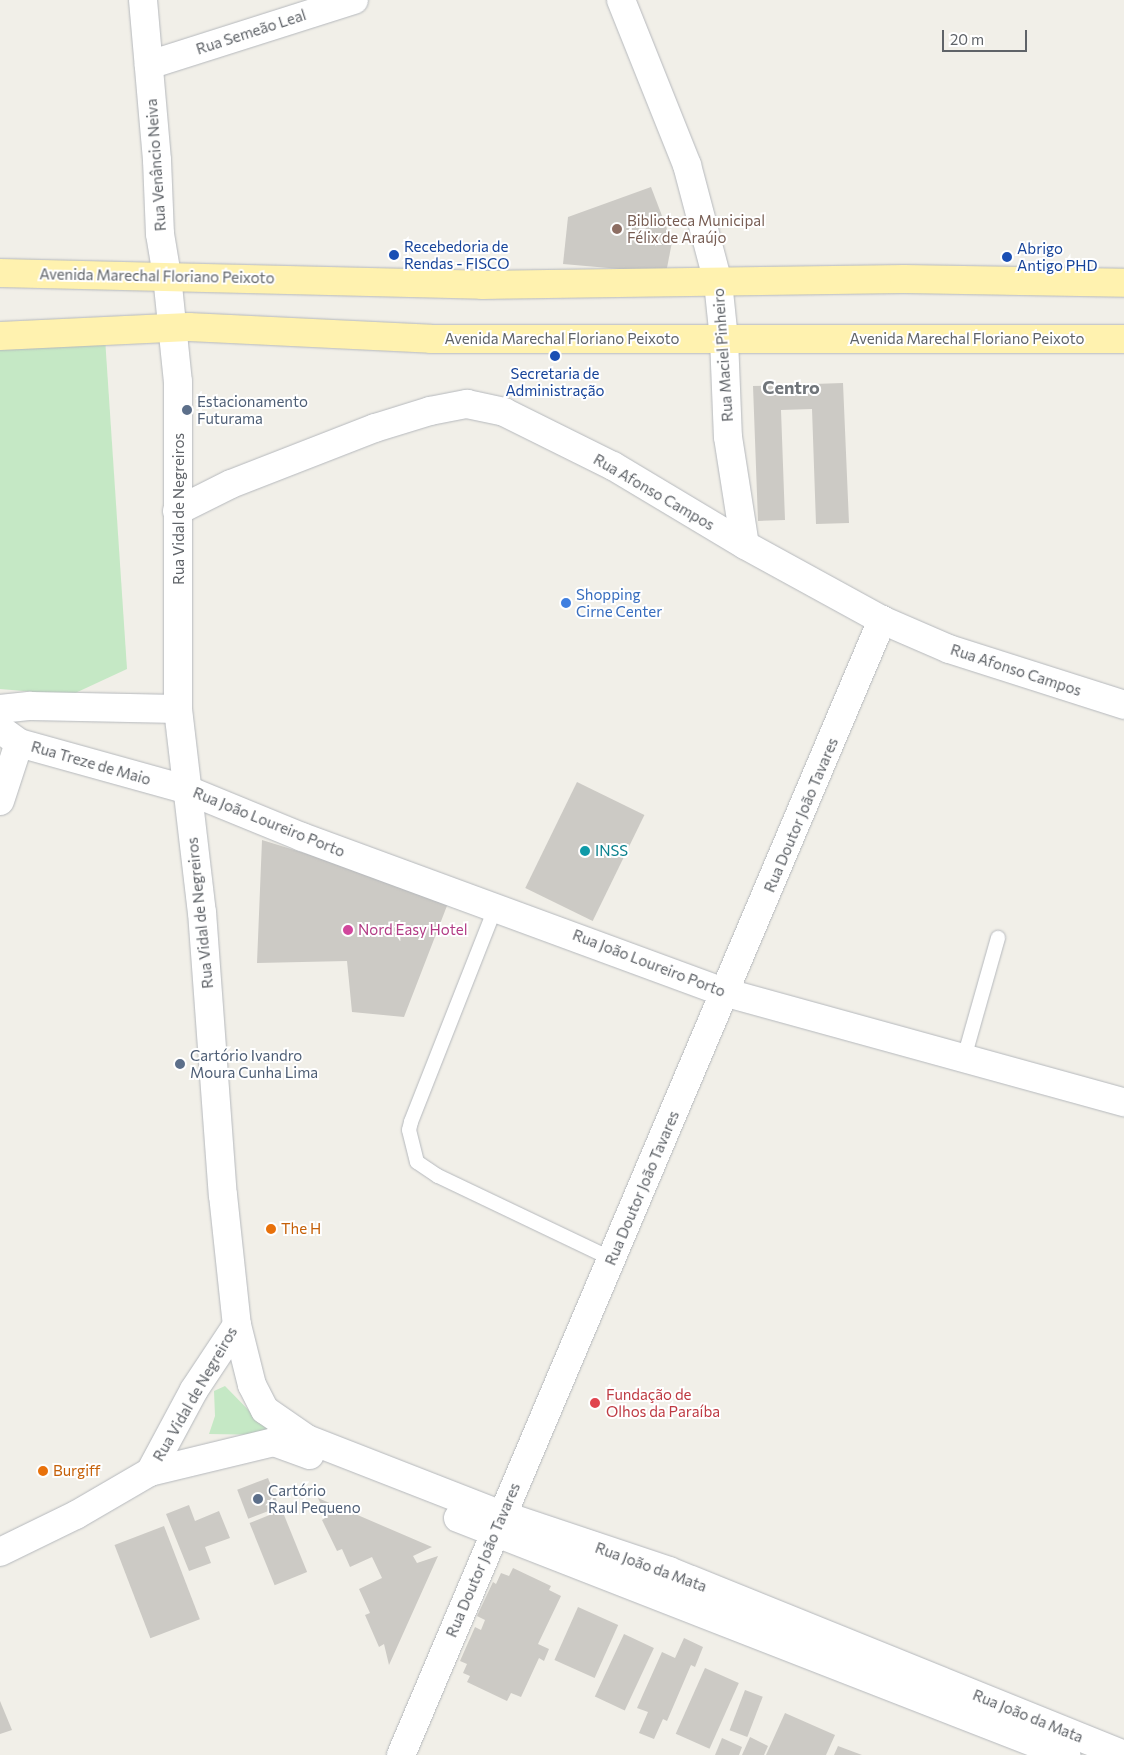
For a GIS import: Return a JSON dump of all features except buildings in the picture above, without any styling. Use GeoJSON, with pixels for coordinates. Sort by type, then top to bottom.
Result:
{"type":"FeatureCollection","features":[{"type":"Feature","properties":{"kind":"main road","name":"Rua Venâncio Neiva"},"geometry":{"type":"LineString","coordinates":[[143,0],[160,234],[174,329]]}},
{"type":"Feature","properties":{"kind":"main road","name":"Rua Semeão Leal"},"geometry":{"type":"LineString","coordinates":[[148,65],[354,0]]}},
{"type":"Feature","properties":{"kind":"main road","name":"Rua Maciel Pinheiro"},"geometry":{"type":"LineString","coordinates":[[621,0],[687,166],[718,282],[724,339],[728,437],[744,545]]}},
{"type":"Feature","properties":{"kind":"main road","name":"Avenida Marechal Floriano Peixoto"},"geometry":{"type":"LineString","coordinates":[[0,273],[482,285],[904,279],[1124,283]]}},
{"type":"Feature","properties":{"kind":"main road","name":"Avenida Marechal Floriano Peixoto"},"geometry":{"type":"LineString","coordinates":[[0,336],[174,329],[431,339],[1124,340]]}},
{"type":"Feature","properties":{"kind":"main road","name":"Rua Vidal de Negreiros"},"geometry":{"type":"LineString","coordinates":[[150,1472],[194,1390],[237,1325],[222,1194],[202,912],[185,788],[178,709],[178,382],[174,329]]}},
{"type":"Feature","properties":{"kind":"main road","name":"Rua Afonso Campos"},"geometry":{"type":"LineString","coordinates":[[177,511],[231,484],[375,428],[430,411],[468,404],[504,412],[538,427],[613,466],[744,545],[882,620],[949,649],[1124,705]]}},
{"type":"Feature","properties":{"kind":"main road","name":"Rua Doutor João Tavares"},"geometry":{"type":"LineString","coordinates":[[401,1755],[727,993],[882,620]]}},
{"type":"Feature","properties":{"kind":"main road"},"geometry":{"type":"LineString","coordinates":[[0,709],[31,706],[178,709]]}},
{"type":"Feature","properties":{"kind":"main road"},"geometry":{"type":"LineString","coordinates":[[0,800],[10,736]]}},
{"type":"Feature","properties":{"kind":"main road","name":"Rua Treze de Maio"},"geometry":{"type":"LineString","coordinates":[[10,736],[185,788]]}},
{"type":"Feature","properties":{"kind":"main road","name":"Rua João Loureiro Porto"},"geometry":{"type":"LineString","coordinates":[[185,788],[302,837],[496,906],[727,993],[1124,1102]]}},
{"type":"Feature","properties":{"kind":"main road","name":"Rua João da Mata"},"geometry":{"type":"LineString","coordinates":[[237,1325],[252,1385],[265,1410],[307,1439],[499,1524],[588,1567],[1066,1755]]}},
{"type":"Feature","properties":{"kind":"main road","name":"Rua Vidal de Negreiros"},"geometry":{"type":"LineString","coordinates":[[0,1552],[76,1515],[150,1472],[274,1442]]}},
{"type":"Feature","properties":{"kind":"main road","name":"Rua João da Mata"},"geometry":{"type":"LineString","coordinates":[[274,1442],[499,1524],[668,1571],[1124,1755]]}},
{"type":"Feature","properties":{"kind":"lane"},"geometry":{"type":"LineString","coordinates":[[496,906],[411,1122],[409,1130],[417,1162],[438,1176],[612,1259]]}},
{"type":"Feature","properties":{"kind":"lane"},"geometry":{"type":"LineString","coordinates":[[964,1058],[998,938]]}},
{"type":"Feature","properties":{"kind":"green space"},"geometry":{"type":"Polygon","coordinates":[[[105,338],[127,669],[71,695],[0,689],[0,344],[105,338]]]}},
{"type":"Feature","properties":{"kind":"green space"},"geometry":{"type":"Polygon","coordinates":[[[225,1386],[269,1431],[265,1435],[209,1434],[215,1416],[214,1391],[225,1386]]]}},
{"type":"Feature","properties":{"kind":"place","name":"Biblioteca Municipal Félix de Araújo"},"geometry":{"type":"Point","coordinates":[617,229]}},
{"type":"Feature","properties":{"kind":"place","name":"Recebedoria de Rendas - FISCO"},"geometry":{"type":"Point","coordinates":[394,255]}},
{"type":"Feature","properties":{"kind":"place","name":"Abrigo Antigo PHD"},"geometry":{"type":"Point","coordinates":[1007,257]}},
{"type":"Feature","properties":{"kind":"place","name":"Secretaria de Administração"},"geometry":{"type":"Point","coordinates":[555,356]}},
{"type":"Feature","properties":{"kind":"place","name":"Estacionamento Futurama"},"geometry":{"type":"Point","coordinates":[187,410]}},
{"type":"Feature","properties":{"kind":"place","name":"Shopping Cirne Center"},"geometry":{"type":"Point","coordinates":[566,603]}},
{"type":"Feature","properties":{"kind":"place","name":"INSS"},"geometry":{"type":"Point","coordinates":[585,851]}},
{"type":"Feature","properties":{"kind":"place","name":"Nord Easy Hotel"},"geometry":{"type":"Point","coordinates":[348,930]}},
{"type":"Feature","properties":{"kind":"place","name":"Cartório Ivandro Moura Cunha Lima"},"geometry":{"type":"Point","coordinates":[180,1064]}},
{"type":"Feature","properties":{"kind":"place","name":"The H"},"geometry":{"type":"Point","coordinates":[271,1229]}},
{"type":"Feature","properties":{"kind":"place","name":"Fundação de Olhos da Paraíba"},"geometry":{"type":"Point","coordinates":[595,1403]}},
{"type":"Feature","properties":{"kind":"place","name":"Burgiff"},"geometry":{"type":"Point","coordinates":[43,1471]}},
{"type":"Feature","properties":{"kind":"place","name":"Cartório Raul Pequeno"},"geometry":{"type":"Point","coordinates":[258,1499]}},
{"type":"Feature","properties":{"kind":"district","name":"Centro"},"geometry":{"type":"Point","coordinates":[791,387]}}]}
